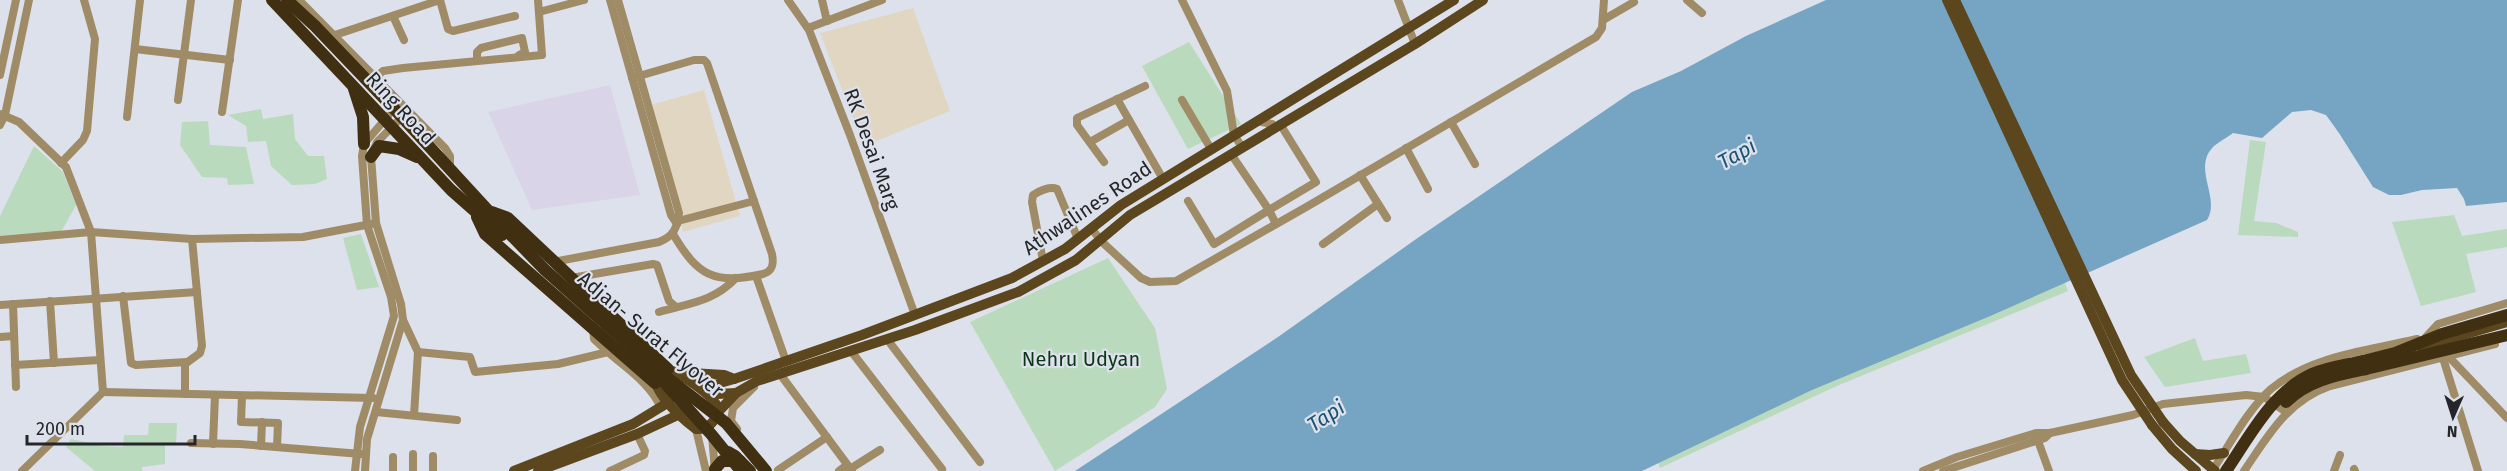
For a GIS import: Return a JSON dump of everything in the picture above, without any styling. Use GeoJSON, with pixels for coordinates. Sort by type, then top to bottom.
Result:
{"type":"FeatureCollection","features":[{"type":"Feature","properties":{"kind":"highway","name":"Ring Road"},"geometry":{"type":"LineString","coordinates":[[275,1],[315,26],[394,118],[423,160],[504,233]]}},
{"type":"Feature","properties":{"kind":"highway","name":"Ring Road"},"geometry":{"type":"LineString","coordinates":[[275,1],[353,87],[394,118],[450,169],[482,212]]}},
{"type":"Feature","properties":{"kind":"highway"},"geometry":{"type":"LineString","coordinates":[[353,87],[363,117],[364,144]]}},
{"type":"Feature","properties":{"kind":"highway"},"geometry":{"type":"LineString","coordinates":[[371,157],[380,146],[388,146],[423,160]]}},
{"type":"Feature","properties":{"kind":"highway"},"geometry":{"type":"LineString","coordinates":[[655,383],[485,234],[482,212],[508,218],[671,370]]}},
{"type":"Feature","properties":{"kind":"highway","name":"Adjan- Surat Flyover"},"geometry":{"type":"LineString","coordinates":[[504,233],[654,371],[745,468]]}},
{"type":"Feature","properties":{"kind":"highway","name":"Adjan- Surat Flyover"},"geometry":{"type":"LineString","coordinates":[[504,233],[656,369],[726,423],[772,471]]}},
{"type":"Feature","properties":{"kind":"highway"},"geometry":{"type":"LineString","coordinates":[[2397,357],[2507,315]]}},
{"type":"Feature","properties":{"kind":"highway"},"geometry":{"type":"LineString","coordinates":[[2234,471],[2272,417],[2289,399],[2321,379],[2397,357],[2507,335]]}},
{"type":"Feature","properties":{"kind":"highway"},"geometry":{"type":"LineString","coordinates":[[2226,471],[2264,413],[2297,382],[2314,373],[2365,365]]}},
{"type":"Feature","properties":{"kind":"highway"},"geometry":{"type":"LineString","coordinates":[[708,423],[713,445],[735,456],[745,468]]}},
{"type":"Feature","properties":{"kind":"highway"},"geometry":{"type":"LineString","coordinates":[[708,423],[727,431],[758,471]]}},
{"type":"Feature","properties":{"kind":"highway"},"geometry":{"type":"LineString","coordinates":[[712,470],[722,461],[727,460],[738,460],[745,468]]}},
{"type":"Feature","properties":{"kind":"main road","name":"Athwalines Road"},"geometry":{"type":"LineString","coordinates":[[671,370],[724,375],[734,379],[1003,282],[1043,261],[1092,229],[1121,205],[1454,0]]}},
{"type":"Feature","properties":{"kind":"main road","name":"Athwalines Road"},"geometry":{"type":"LineString","coordinates":[[708,423],[736,393],[761,380],[887,339],[1018,292],[1076,260],[1130,215],[1415,44],[1483,0]]}},
{"type":"Feature","properties":{"kind":"main road"},"geometry":{"type":"LineString","coordinates":[[1947,0],[2122,380],[2194,470]]}},
{"type":"Feature","properties":{"kind":"main road"},"geometry":{"type":"LineString","coordinates":[[1955,0],[2131,375],[2157,423],[2213,470]]}},
{"type":"Feature","properties":{"kind":"main road"},"geometry":{"type":"LineString","coordinates":[[1403,31],[1404,50]]}},
{"type":"Feature","properties":{"kind":"main road"},"geometry":{"type":"LineString","coordinates":[[2444,338],[2507,322]]}},
{"type":"Feature","properties":{"kind":"main road"},"geometry":{"type":"LineString","coordinates":[[662,368],[671,370],[714,399],[708,423],[680,414],[665,405],[655,383],[653,374],[662,368]]}},
{"type":"Feature","properties":{"kind":"main road"},"geometry":{"type":"LineString","coordinates":[[734,379],[720,383],[716,389],[718,394],[736,393]]}},
{"type":"Feature","properties":{"kind":"main road"},"geometry":{"type":"LineString","coordinates":[[514,471],[633,424],[665,405]]}},
{"type":"Feature","properties":{"kind":"main road"},"geometry":{"type":"LineString","coordinates":[[538,471],[637,434],[680,414]]}},
{"type":"Feature","properties":{"kind":"main road"},"geometry":{"type":"LineString","coordinates":[[2195,454],[2224,453]]}},
{"type":"Feature","properties":{"kind":"street"},"geometry":{"type":"LineString","coordinates":[[0,75],[16,0]]}},
{"type":"Feature","properties":{"kind":"street"},"geometry":{"type":"LineString","coordinates":[[0,125],[29,0]]}},
{"type":"Feature","properties":{"kind":"street"},"geometry":{"type":"LineString","coordinates":[[61,163],[87,131],[95,39],[84,0]]}},
{"type":"Feature","properties":{"kind":"street"},"geometry":{"type":"LineString","coordinates":[[127,117],[140,0]]}},
{"type":"Feature","properties":{"kind":"street"},"geometry":{"type":"LineString","coordinates":[[178,100],[191,0]]}},
{"type":"Feature","properties":{"kind":"street"},"geometry":{"type":"LineString","coordinates":[[222,112],[238,0]]}},
{"type":"Feature","properties":{"kind":"street"},"geometry":{"type":"LineString","coordinates":[[299,0],[445,148],[450,156],[450,169]]}},
{"type":"Feature","properties":{"kind":"street"},"geometry":{"type":"LineString","coordinates":[[335,36],[440,0],[448,30],[451,31],[515,16]]}},
{"type":"Feature","properties":{"kind":"street"},"geometry":{"type":"LineString","coordinates":[[477,59],[542,55],[538,0]]}},
{"type":"Feature","properties":{"kind":"street"},"geometry":{"type":"LineString","coordinates":[[539,12],[584,0]]}},
{"type":"Feature","properties":{"kind":"street"},"geometry":{"type":"LineString","coordinates":[[553,262],[659,242],[673,234],[678,223],[679,213],[610,0]]}},
{"type":"Feature","properties":{"kind":"street"},"geometry":{"type":"LineString","coordinates":[[618,0],[636,76]]}},
{"type":"Feature","properties":{"kind":"street","name":"RK Desai Marg"},"geometry":{"type":"LineString","coordinates":[[788,0],[808,28],[850,135],[915,315]]}},
{"type":"Feature","properties":{"kind":"street"},"geometry":{"type":"LineString","coordinates":[[822,0],[827,21]]}},
{"type":"Feature","properties":{"kind":"street"},"geometry":{"type":"LineString","coordinates":[[808,28],[882,0]]}},
{"type":"Feature","properties":{"kind":"street"},"geometry":{"type":"LineString","coordinates":[[1182,0],[1227,91],[1234,135],[1242,147]]}},
{"type":"Feature","properties":{"kind":"street"},"geometry":{"type":"LineString","coordinates":[[1398,0],[1403,31],[1415,44]]}},
{"type":"Feature","properties":{"kind":"street"},"geometry":{"type":"LineString","coordinates":[[1092,229],[1101,241],[1141,278],[1150,282],[1176,281],[1596,37],[1602,28],[1604,0]]}},
{"type":"Feature","properties":{"kind":"street"},"geometry":{"type":"LineString","coordinates":[[1687,0],[1702,13]]}},
{"type":"Feature","properties":{"kind":"street"},"geometry":{"type":"LineString","coordinates":[[1603,20],[1634,2]]}},
{"type":"Feature","properties":{"kind":"street"},"geometry":{"type":"LineString","coordinates":[[393,16],[404,40]]}},
{"type":"Feature","properties":{"kind":"street"},"geometry":{"type":"LineString","coordinates":[[0,27],[10,28]]}},
{"type":"Feature","properties":{"kind":"street"},"geometry":{"type":"LineString","coordinates":[[376,77],[383,71],[523,54],[525,52],[523,39],[481,48],[477,52],[477,59]]}},
{"type":"Feature","properties":{"kind":"street"},"geometry":{"type":"LineString","coordinates":[[135,49],[230,60]]}},
{"type":"Feature","properties":{"kind":"street"},"geometry":{"type":"LineString","coordinates":[[636,76],[694,60],[704,60],[707,63],[774,260],[768,273],[756,276],[736,278],[708,276],[685,253],[673,234]]}},
{"type":"Feature","properties":{"kind":"street"},"geometry":{"type":"LineString","coordinates":[[1104,162],[1077,125],[1077,118],[1144,86]]}},
{"type":"Feature","properties":{"kind":"street"},"geometry":{"type":"LineString","coordinates":[[1116,99],[1162,179]]}},
{"type":"Feature","properties":{"kind":"street"},"geometry":{"type":"LineString","coordinates":[[1182,100],[1211,149]]}},
{"type":"Feature","properties":{"kind":"street"},"geometry":{"type":"LineString","coordinates":[[2,115],[18,122],[66,167],[91,232],[104,392]]}},
{"type":"Feature","properties":{"kind":"street"},"geometry":{"type":"LineString","coordinates":[[365,471],[361,454],[360,427],[394,316],[372,224],[362,156],[364,144],[394,118]]}},
{"type":"Feature","properties":{"kind":"street"},"geometry":{"type":"LineString","coordinates":[[394,118],[377,142],[371,157],[372,224],[401,304],[404,320],[418,352],[414,414]]}},
{"type":"Feature","properties":{"kind":"street"},"geometry":{"type":"LineString","coordinates":[[1090,142],[1129,120]]}},
{"type":"Feature","properties":{"kind":"street"},"geometry":{"type":"LineString","coordinates":[[1257,122],[1272,124],[1269,131]]}},
{"type":"Feature","properties":{"kind":"street"},"geometry":{"type":"LineString","coordinates":[[1451,122],[1475,164]]}},
{"type":"Feature","properties":{"kind":"street"},"geometry":{"type":"LineString","coordinates":[[1188,201],[1214,244],[1316,182],[1280,124]]}},
{"type":"Feature","properties":{"kind":"street"},"geometry":{"type":"LineString","coordinates":[[1406,148],[1428,189]]}},
{"type":"Feature","properties":{"kind":"street"},"geometry":{"type":"LineString","coordinates":[[1232,154],[1276,224]]}},
{"type":"Feature","properties":{"kind":"street"},"geometry":{"type":"LineString","coordinates":[[1360,175],[1387,218]]}},
{"type":"Feature","properties":{"kind":"street"},"geometry":{"type":"LineString","coordinates":[[1043,261],[1032,202],[1033,195],[1036,193],[1052,188],[1057,189],[1078,239]]}},
{"type":"Feature","properties":{"kind":"street"},"geometry":{"type":"LineString","coordinates":[[678,223],[754,201]]}},
{"type":"Feature","properties":{"kind":"street"},"geometry":{"type":"LineString","coordinates":[[1323,244],[1378,204]]}},
{"type":"Feature","properties":{"kind":"street"},"geometry":{"type":"LineString","coordinates":[[0,240],[91,232],[192,239],[303,237],[372,224]]}},
{"type":"Feature","properties":{"kind":"street"},"geometry":{"type":"LineString","coordinates":[[123,296],[131,363],[136,365],[187,362],[200,353],[202,348],[192,239]]}},
{"type":"Feature","properties":{"kind":"street"},"geometry":{"type":"LineString","coordinates":[[571,278],[641,265],[657,265],[669,300],[676,307]]}},
{"type":"Feature","properties":{"kind":"street"},"geometry":{"type":"LineString","coordinates":[[756,276],[786,361]]}},
{"type":"Feature","properties":{"kind":"street"},"geometry":{"type":"LineString","coordinates":[[659,312],[719,294],[736,278]]}},
{"type":"Feature","properties":{"kind":"street"},"geometry":{"type":"LineString","coordinates":[[0,305],[197,292]]}},
{"type":"Feature","properties":{"kind":"street"},"geometry":{"type":"LineString","coordinates":[[50,301],[54,363]]}},
{"type":"Feature","properties":{"kind":"street"},"geometry":{"type":"LineString","coordinates":[[2426,337],[2438,324],[2507,303]]}},
{"type":"Feature","properties":{"kind":"street"},"geometry":{"type":"LineString","coordinates":[[13,304],[16,387]]}},
{"type":"Feature","properties":{"kind":"street"},"geometry":{"type":"LineString","coordinates":[[355,471],[368,439],[404,320]]}},
{"type":"Feature","properties":{"kind":"street"},"geometry":{"type":"LineString","coordinates":[[593,327],[594,339],[648,386],[665,405]]}},
{"type":"Feature","properties":{"kind":"street"},"geometry":{"type":"LineString","coordinates":[[0,337],[14,336]]}},
{"type":"Feature","properties":{"kind":"street"},"geometry":{"type":"LineString","coordinates":[[2213,470],[2264,397],[2296,371],[2358,352],[2426,337],[2444,338]]}},
{"type":"Feature","properties":{"kind":"street"},"geometry":{"type":"LineString","coordinates":[[887,339],[980,462]]}},
{"type":"Feature","properties":{"kind":"street"},"geometry":{"type":"LineString","coordinates":[[2244,471],[2286,412],[2300,400],[2326,387],[2507,340]]}},
{"type":"Feature","properties":{"kind":"street"},"geometry":{"type":"LineString","coordinates":[[850,351],[942,469]]}},
{"type":"Feature","properties":{"kind":"street"},"geometry":{"type":"LineString","coordinates":[[418,352],[470,357],[475,372],[558,364],[608,352]]}},
{"type":"Feature","properties":{"kind":"street"},"geometry":{"type":"LineString","coordinates":[[2445,357],[2507,418]]}},
{"type":"Feature","properties":{"kind":"street"},"geometry":{"type":"LineString","coordinates":[[2445,357],[2478,471]]}},
{"type":"Feature","properties":{"kind":"street"},"geometry":{"type":"LineString","coordinates":[[15,365],[100,360]]}},
{"type":"Feature","properties":{"kind":"street"},"geometry":{"type":"LineString","coordinates":[[185,393],[184,371],[187,362]]}},
{"type":"Feature","properties":{"kind":"street"},"geometry":{"type":"LineString","coordinates":[[780,374],[850,468]]}},
{"type":"Feature","properties":{"kind":"street"},"geometry":{"type":"LineString","coordinates":[[761,380],[738,401],[731,421],[772,471],[827,437]]}},
{"type":"Feature","properties":{"kind":"street"},"geometry":{"type":"LineString","coordinates":[[22,471],[104,392],[381,398]]}},
{"type":"Feature","properties":{"kind":"street"},"geometry":{"type":"LineString","coordinates":[[213,444],[215,395]]}},
{"type":"Feature","properties":{"kind":"street"},"geometry":{"type":"LineString","coordinates":[[1943,471],[2050,433],[2133,415],[2163,404],[2246,395],[2264,397],[2286,412]]}},
{"type":"Feature","properties":{"kind":"street"},"geometry":{"type":"LineString","coordinates":[[242,396],[241,422],[278,423],[277,447]]}},
{"type":"Feature","properties":{"kind":"street"},"geometry":{"type":"LineString","coordinates":[[376,412],[457,420]]}},
{"type":"Feature","properties":{"kind":"street"},"geometry":{"type":"LineString","coordinates":[[261,446],[262,422]]}},
{"type":"Feature","properties":{"kind":"street"},"geometry":{"type":"LineString","coordinates":[[708,423],[712,470]]}},
{"type":"Feature","properties":{"kind":"street"},"geometry":{"type":"LineString","coordinates":[[610,471],[644,455],[645,450],[637,434]]}},
{"type":"Feature","properties":{"kind":"street"},"geometry":{"type":"LineString","coordinates":[[1923,471],[1957,457],[2037,437]]}},
{"type":"Feature","properties":{"kind":"street"},"geometry":{"type":"LineString","coordinates":[[2037,437],[2049,471]]}},
{"type":"Feature","properties":{"kind":"street"},"geometry":{"type":"LineString","coordinates":[[191,443],[361,454]]}},
{"type":"Feature","properties":{"kind":"street"},"geometry":{"type":"LineString","coordinates":[[712,470],[713,445]]}},
{"type":"Feature","properties":{"kind":"street"},"geometry":{"type":"LineString","coordinates":[[839,471],[850,468],[880,450]]}},
{"type":"Feature","properties":{"kind":"street"},"geometry":{"type":"LineString","coordinates":[[412,471],[413,454]]}},
{"type":"Feature","properties":{"kind":"street"},"geometry":{"type":"LineString","coordinates":[[2334,471],[2340,455]]}},
{"type":"Feature","properties":{"kind":"street"},"geometry":{"type":"LineString","coordinates":[[433,471],[434,456]]}},
{"type":"Feature","properties":{"kind":"street"},"geometry":{"type":"LineString","coordinates":[[393,457],[393,471]]}},
{"type":"Feature","properties":{"kind":"shaded area"},"geometry":{"type":"Polygon","coordinates":[[[913,8],[950,111],[864,146],[820,33],[913,8]]]}},
{"type":"Feature","properties":{"kind":"shaded area"},"geometry":{"type":"Polygon","coordinates":[[[610,85],[640,195],[532,210],[488,112],[610,85]]]}},
{"type":"Feature","properties":{"kind":"shaded area"},"geometry":{"type":"Polygon","coordinates":[[[704,90],[740,216],[683,232],[647,106],[704,90]]]}},
{"type":"Feature","properties":{"kind":"green space"},"geometry":{"type":"Polygon","coordinates":[[[1189,42],[1241,124],[1188,149],[1142,66],[1189,42]]]}},
{"type":"Feature","properties":{"kind":"green space"},"geometry":{"type":"Polygon","coordinates":[[[261,109],[263,119],[293,114],[295,139],[308,156],[324,156],[327,179],[315,184],[292,185],[271,166],[266,141],[248,142],[246,126],[228,115],[261,109]]]}},
{"type":"Feature","properties":{"kind":"green space"},"geometry":{"type":"Polygon","coordinates":[[[208,121],[210,145],[246,147],[254,184],[228,185],[227,178],[202,177],[180,145],[182,122],[208,121]]]}},
{"type":"Feature","properties":{"kind":"green space"},"geometry":{"type":"Polygon","coordinates":[[[2250,140],[2266,142],[2254,221],[2276,223],[2298,232],[2298,237],[2238,235],[2250,140]]]}},
{"type":"Feature","properties":{"kind":"green space"},"geometry":{"type":"Polygon","coordinates":[[[34,146],[63,172],[76,205],[61,232],[0,237],[0,216],[34,146]]]}},
{"type":"Feature","properties":{"kind":"green space"},"geometry":{"type":"Polygon","coordinates":[[[2454,215],[2462,236],[2507,229],[2507,247],[2466,254],[2476,292],[2421,306],[2392,222],[2454,215]]]}},
{"type":"Feature","properties":{"kind":"green space"},"geometry":{"type":"Polygon","coordinates":[[[361,234],[379,287],[357,290],[343,238],[361,234]]]}},
{"type":"Feature","properties":{"kind":"green space","name":"Nehru Udyan"},"geometry":{"type":"Polygon","coordinates":[[[1108,258],[1155,328],[1167,389],[1155,407],[1055,471],[970,322],[1108,258]]]}},
{"type":"Feature","properties":{"kind":"green space"},"geometry":{"type":"Polygon","coordinates":[[[2063,278],[2068,291],[1839,385],[1660,468],[1656,454],[2063,278]]]}},
{"type":"Feature","properties":{"kind":"green space"},"geometry":{"type":"Polygon","coordinates":[[[2195,338],[2203,361],[2246,354],[2251,373],[2165,387],[2144,357],[2195,338]]]}},
{"type":"Feature","properties":{"kind":"green space"},"geometry":{"type":"Polygon","coordinates":[[[149,423],[177,423],[176,444],[165,444],[165,464],[142,467],[142,471],[95,471],[66,447],[71,439],[104,446],[123,447],[124,435],[148,435],[149,423]]]}},
{"type":"Feature","properties":{"kind":"water","name":"Tapi"},"geometry":{"type":"Polygon","coordinates":[[[1826,0],[2507,0],[2507,202],[2466,206],[2457,188],[2389,195],[2373,187],[2326,115],[2311,110],[2292,112],[2262,138],[2233,133],[2213,147],[2207,156],[2205,165],[2211,202],[2207,220],[1988,317],[1812,390],[1642,471],[1075,471],[1278,337],[1419,237],[1632,92],[1681,71],[1746,36],[1826,0]]]}}]}
